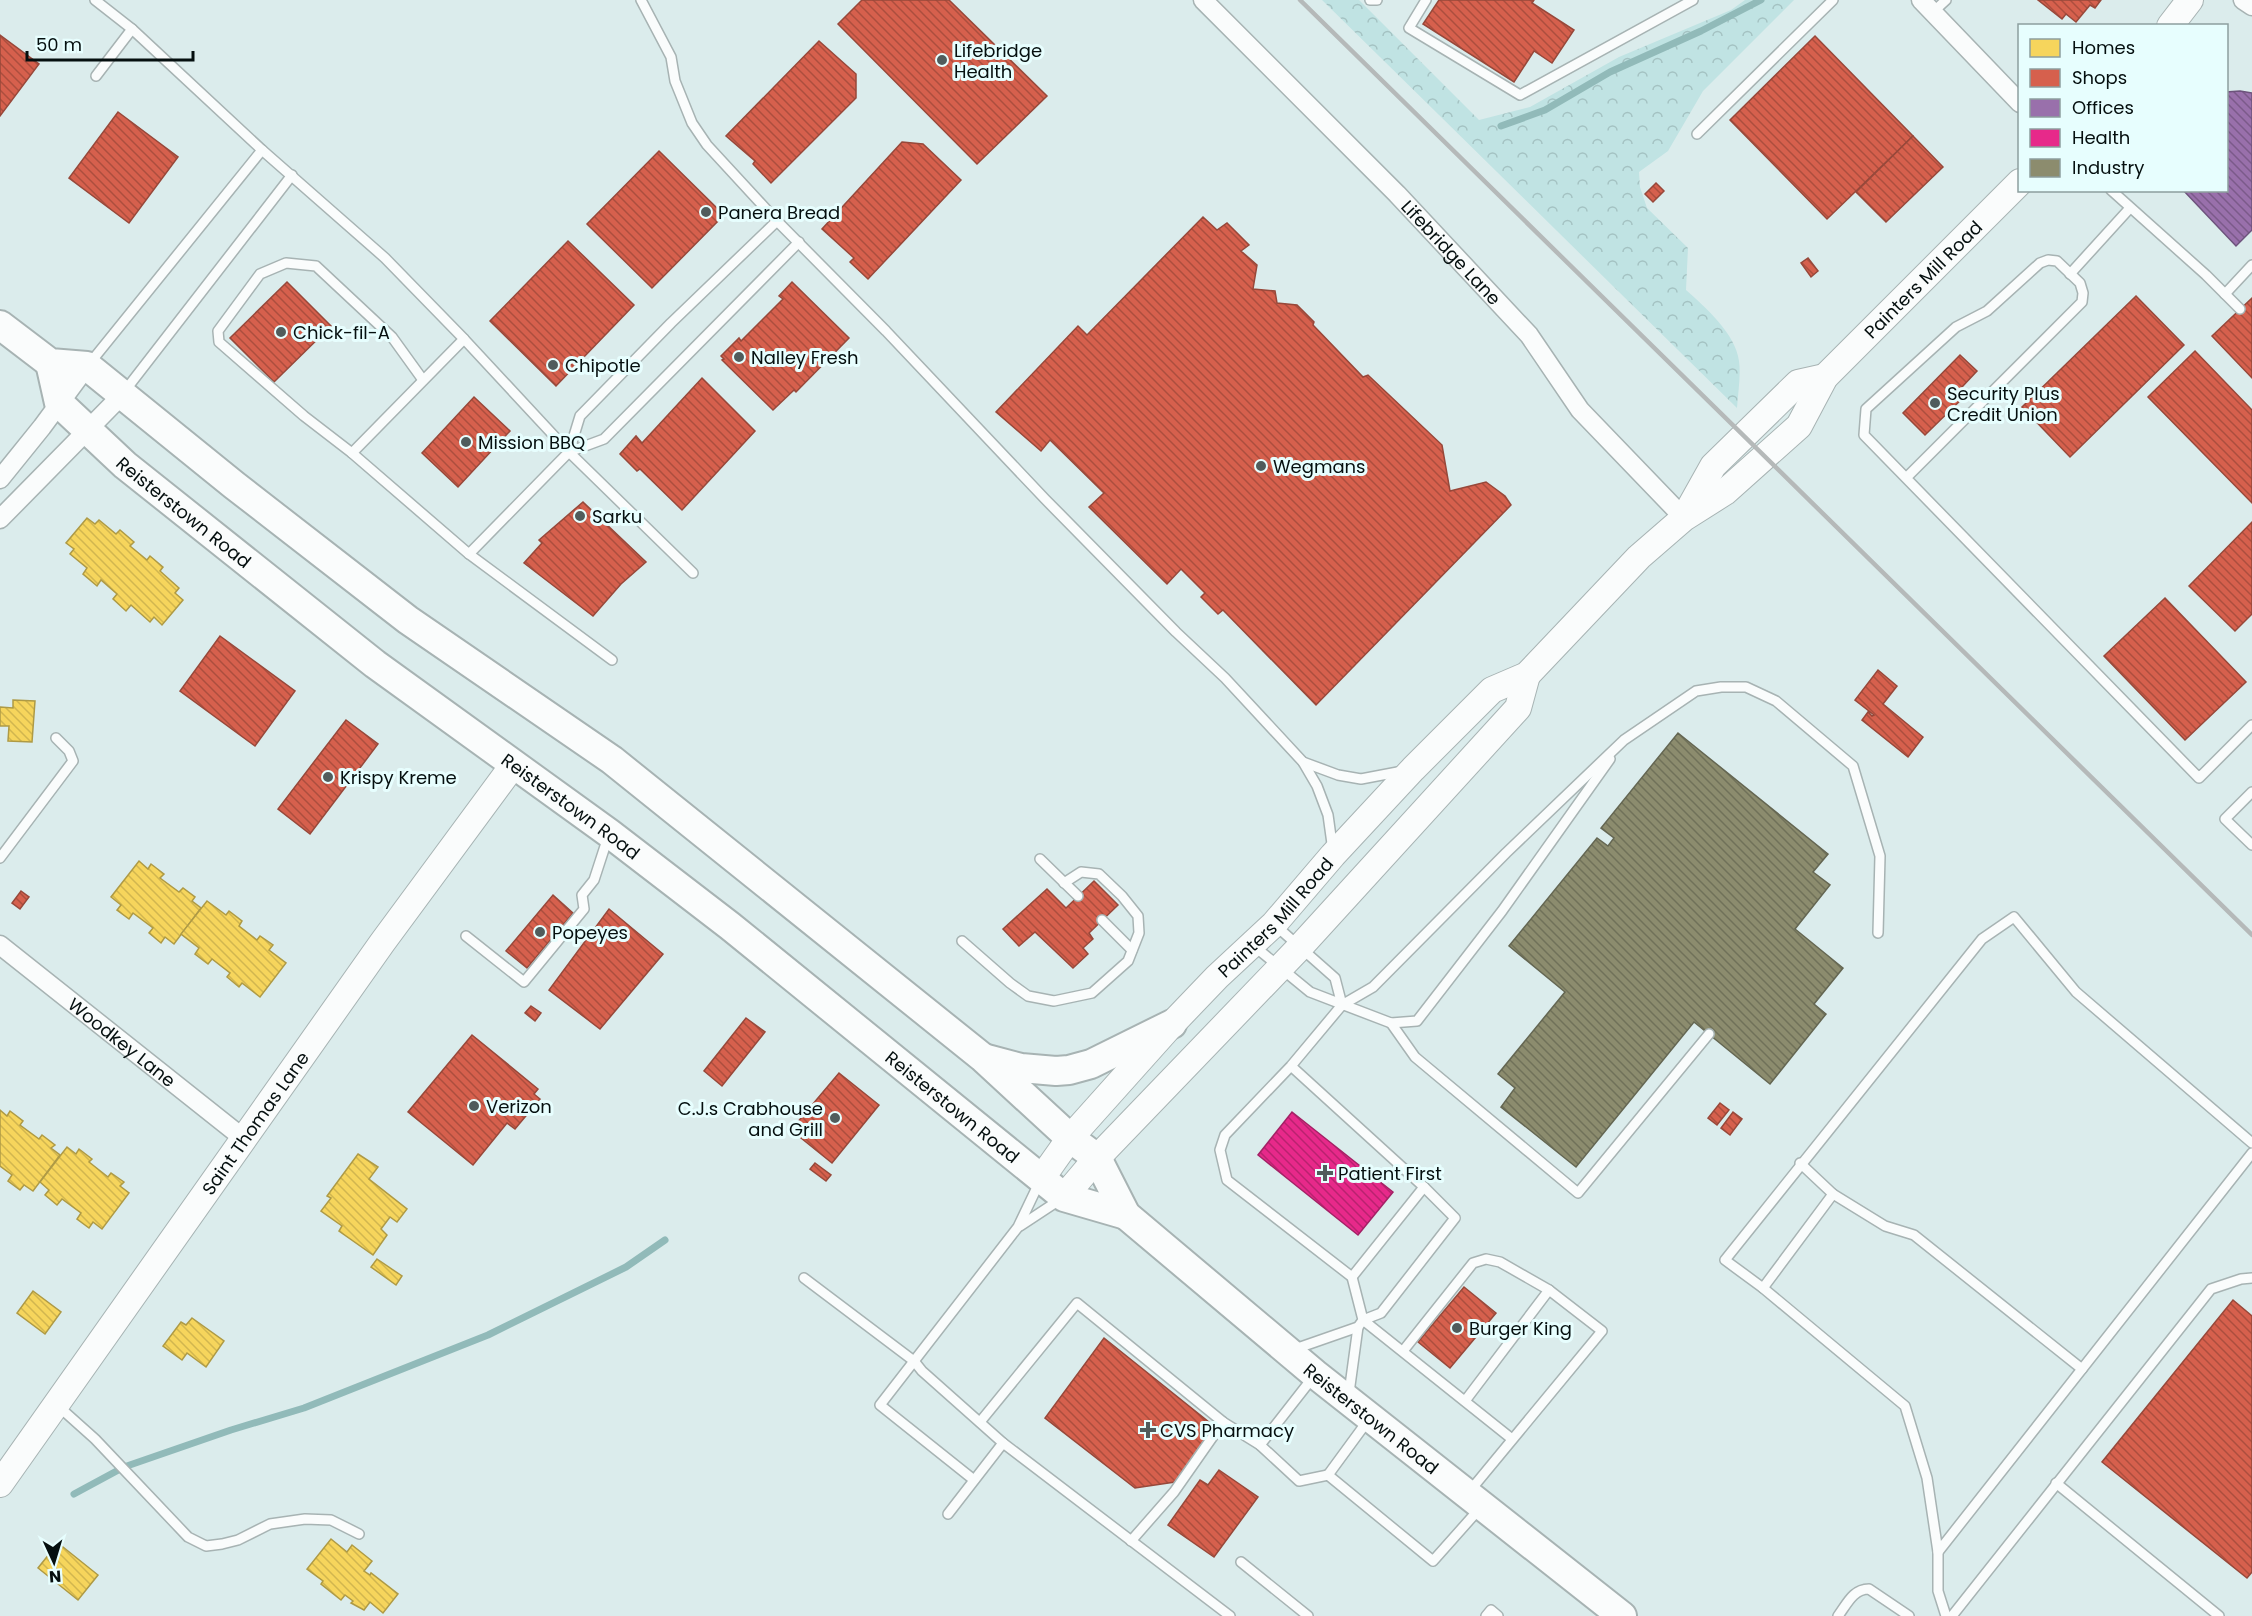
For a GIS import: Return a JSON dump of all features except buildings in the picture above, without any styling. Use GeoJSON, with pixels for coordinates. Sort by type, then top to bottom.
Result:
{"type":"FeatureCollection","features":[{"type":"Feature","properties":{"kind":"main road"},"geometry":{"type":"LineString","coordinates":[[2172,24],[2190,0]]}},
{"type":"Feature","properties":{"kind":"main road","name":"Painters Mill Road"},"geometry":{"type":"LineString","coordinates":[[1041,1179],[1070,1138],[1172,1024],[1217,977],[1253,946],[1274,924],[1413,769],[1491,690],[1527,675],[1639,557],[1684,518],[1725,492],[1799,426],[1825,377],[2018,183]]}},
{"type":"Feature","properties":{"kind":"main road"},"geometry":{"type":"LineString","coordinates":[[0,325],[50,363],[87,366]]}},
{"type":"Feature","properties":{"kind":"main road"},"geometry":{"type":"LineString","coordinates":[[50,363],[59,403]]}},
{"type":"Feature","properties":{"kind":"main road","name":"Reisterstown Road"},"geometry":{"type":"LineString","coordinates":[[87,366],[234,485],[408,620],[612,760],[982,1057],[1070,1138],[1097,1158],[1126,1215],[1315,1374],[1621,1616]]}},
{"type":"Feature","properties":{"kind":"main road","name":"Reisterstown Road"},"geometry":{"type":"LineString","coordinates":[[59,403],[125,465],[375,664],[609,832],[730,926],[1064,1197],[1126,1215]]}},
{"type":"Feature","properties":{"kind":"main road","name":"Painters Mill Road"},"geometry":{"type":"LineString","coordinates":[[1064,1197],[1097,1158],[1300,947],[1518,708],[1527,675]]}},
{"type":"Feature","properties":{"kind":"main road","name":"Saint Thomas Lane"},"geometry":{"type":"LineString","coordinates":[[0,1484],[417,894],[514,764]]}},
{"type":"Feature","properties":{"kind":"main road"},"geometry":{"type":"LineString","coordinates":[[982,1057],[1021,1068],[1069,1070],[1091,1064],[1172,1024]]}},
{"type":"Feature","properties":{"kind":"street","name":"Lifebridge Lane"},"geometry":{"type":"LineString","coordinates":[[1203,0],[1397,194],[1505,310],[1528,335],[1580,410],[1684,518]]}},
{"type":"Feature","properties":{"kind":"street"},"geometry":{"type":"LineString","coordinates":[[2243,0],[2252,6]]}},
{"type":"Feature","properties":{"kind":"street"},"geometry":{"type":"LineString","coordinates":[[1933,4],[2018,103]]}},
{"type":"Feature","properties":{"kind":"street"},"geometry":{"type":"LineString","coordinates":[[0,479],[87,366]]}},
{"type":"Feature","properties":{"kind":"street"},"geometry":{"type":"LineString","coordinates":[[0,519],[123,394]]}},
{"type":"Feature","properties":{"kind":"street","name":"Woodkey Lane"},"geometry":{"type":"LineString","coordinates":[[0,945],[243,1138]]}},
{"type":"Feature","properties":{"kind":"lane"},"geometry":{"type":"LineString","coordinates":[[95,0],[132,29],[262,150],[385,258],[464,339],[568,452],[693,573]]}},
{"type":"Feature","properties":{"kind":"lane"},"geometry":{"type":"LineString","coordinates":[[641,0],[671,57],[675,81],[692,123],[706,145],[1133,590],[1226,678],[1303,762],[1317,786],[1328,815],[1334,855]]}},
{"type":"Feature","properties":{"kind":"lane"},"geometry":{"type":"LineString","coordinates":[[1370,0],[1377,0]]}},
{"type":"Feature","properties":{"kind":"lane"},"geometry":{"type":"LineString","coordinates":[[1426,0],[1409,28],[1520,95],[1693,0]]}},
{"type":"Feature","properties":{"kind":"lane"},"geometry":{"type":"LineString","coordinates":[[1696,134],[1833,0]]}},
{"type":"Feature","properties":{"kind":"lane"},"geometry":{"type":"LineString","coordinates":[[96,76],[132,29]]}},
{"type":"Feature","properties":{"kind":"lane"},"geometry":{"type":"LineString","coordinates":[[87,366],[262,150]]}},
{"type":"Feature","properties":{"kind":"lane"},"geometry":{"type":"LineString","coordinates":[[123,394],[292,176]]}},
{"type":"Feature","properties":{"kind":"lane"},"geometry":{"type":"LineString","coordinates":[[2113,192],[2240,309]]}},
{"type":"Feature","properties":{"kind":"lane"},"geometry":{"type":"LineString","coordinates":[[2070,274],[2130,208]]}},
{"type":"Feature","properties":{"kind":"lane"},"geometry":{"type":"LineString","coordinates":[[469,554],[568,452],[580,416],[671,323],[777,221]]}},
{"type":"Feature","properties":{"kind":"lane"},"geometry":{"type":"LineString","coordinates":[[568,452],[604,439],[799,242]]}},
{"type":"Feature","properties":{"kind":"lane"},"geometry":{"type":"LineString","coordinates":[[1906,478],[2082,302],[2083,293],[2080,283],[2056,261],[2040,263],[1987,310],[1956,327],[1866,410],[1864,435],[2199,778],[2252,725]]}},
{"type":"Feature","properties":{"kind":"lane"},"geometry":{"type":"LineString","coordinates":[[423,380],[392,337],[316,266],[286,263],[260,274],[218,331],[219,342],[469,554],[612,660]]}},
{"type":"Feature","properties":{"kind":"lane"},"geometry":{"type":"LineString","coordinates":[[2225,294],[2252,265]]}},
{"type":"Feature","properties":{"kind":"lane"},"geometry":{"type":"LineString","coordinates":[[352,453],[464,339]]}},
{"type":"Feature","properties":{"kind":"lane"},"geometry":{"type":"LineString","coordinates":[[1348,1399],[1361,1324],[1352,1277],[1238,1191],[1227,1180],[1220,1150],[1225,1135],[1291,1066],[1342,1005],[1373,987],[1506,853],[1624,740],[1696,691],[1721,687],[1746,687],[1776,701],[1853,766],[1880,856],[1878,933]]}},
{"type":"Feature","properties":{"kind":"lane"},"geometry":{"type":"LineString","coordinates":[[0,858],[73,762],[69,751],[56,738]]}},
{"type":"Feature","properties":{"kind":"lane"},"geometry":{"type":"LineString","coordinates":[[1253,946],[1310,992],[1391,1023],[1417,1021],[1502,912],[1624,740]]}},
{"type":"Feature","properties":{"kind":"lane"},"geometry":{"type":"LineString","coordinates":[[1303,762],[1338,775],[1361,779],[1413,769]]}},
{"type":"Feature","properties":{"kind":"lane"},"geometry":{"type":"LineString","coordinates":[[2252,792],[2225,819],[2252,845]]}},
{"type":"Feature","properties":{"kind":"lane"},"geometry":{"type":"LineString","coordinates":[[466,936],[524,982],[584,909],[582,895],[594,880],[609,832]]}},
{"type":"Feature","properties":{"kind":"lane"},"geometry":{"type":"LineString","coordinates":[[1040,859],[1078,897]]}},
{"type":"Feature","properties":{"kind":"lane"},"geometry":{"type":"LineString","coordinates":[[962,941],[1028,996],[1054,1001],[1092,993],[1128,961],[1139,933],[1138,916],[1100,874],[1081,872],[1064,883]]}},
{"type":"Feature","properties":{"kind":"lane"},"geometry":{"type":"LineString","coordinates":[[1946,1616],[1938,1591],[1938,1552],[1927,1478],[1905,1406],[1763,1288],[1725,1260],[1982,939],[2014,917],[2076,992],[2252,1143]]}},
{"type":"Feature","properties":{"kind":"lane"},"geometry":{"type":"LineString","coordinates":[[1102,920],[1132,950]]}},
{"type":"Feature","properties":{"kind":"lane"},"geometry":{"type":"LineString","coordinates":[[1274,924],[1335,978],[1342,1005]]}},
{"type":"Feature","properties":{"kind":"lane"},"geometry":{"type":"LineString","coordinates":[[1391,1023],[1415,1057],[1578,1193],[1708,1034]]}},
{"type":"Feature","properties":{"kind":"lane"},"geometry":{"type":"LineString","coordinates":[[1288,1351],[1361,1324],[1381,1313],[1455,1218],[1291,1066]]}},
{"type":"Feature","properties":{"kind":"lane"},"geometry":{"type":"LineString","coordinates":[[1938,1552],[2252,1153]]}},
{"type":"Feature","properties":{"kind":"lane"},"geometry":{"type":"LineString","coordinates":[[1800,1164],[1833,1194],[1885,1226],[1914,1235],[2082,1369]]}},
{"type":"Feature","properties":{"kind":"lane"},"geometry":{"type":"LineString","coordinates":[[974,1480],[880,1405],[1018,1227],[1041,1179]]}},
{"type":"Feature","properties":{"kind":"lane"},"geometry":{"type":"LineString","coordinates":[[1352,1277],[1424,1187]]}},
{"type":"Feature","properties":{"kind":"lane"},"geometry":{"type":"LineString","coordinates":[[1763,1288],[1833,1194]]}},
{"type":"Feature","properties":{"kind":"lane"},"geometry":{"type":"LineString","coordinates":[[1018,1227],[1064,1197]]}},
{"type":"Feature","properties":{"kind":"lane"},"geometry":{"type":"LineString","coordinates":[[1328,1475],[1433,1561],[1475,1500],[1512,1439],[1602,1331],[1549,1290],[1500,1262],[1486,1259],[1473,1263],[1403,1352]]}},
{"type":"Feature","properties":{"kind":"lane"},"geometry":{"type":"LineString","coordinates":[[804,1278],[914,1361],[922,1371],[1004,1443],[1230,1616]]}},
{"type":"Feature","properties":{"kind":"lane"},"geometry":{"type":"LineString","coordinates":[[1952,1616],[2211,1289],[2241,1279],[2252,1278]]}},
{"type":"Feature","properties":{"kind":"lane"},"geometry":{"type":"LineString","coordinates":[[1465,1401],[1549,1290]]}},
{"type":"Feature","properties":{"kind":"lane"},"geometry":{"type":"LineString","coordinates":[[980,1422],[1077,1303],[1223,1422],[1260,1445],[1299,1481],[1328,1475],[1371,1417]]}},
{"type":"Feature","properties":{"kind":"lane"},"geometry":{"type":"LineString","coordinates":[[1361,1324],[1403,1352],[1512,1439]]}},
{"type":"Feature","properties":{"kind":"lane"},"geometry":{"type":"LineString","coordinates":[[1260,1445],[1315,1374]]}},
{"type":"Feature","properties":{"kind":"lane"},"geometry":{"type":"LineString","coordinates":[[57,1404],[188,1537],[206,1546],[238,1540],[270,1524],[305,1520],[331,1520],[359,1534]]}},
{"type":"Feature","properties":{"kind":"lane"},"geometry":{"type":"LineString","coordinates":[[1131,1541],[1174,1492],[1223,1422]]}},
{"type":"Feature","properties":{"kind":"lane"},"geometry":{"type":"LineString","coordinates":[[948,1514],[1004,1443]]}},
{"type":"Feature","properties":{"kind":"lane"},"geometry":{"type":"LineString","coordinates":[[2056,1483],[2219,1616]]}},
{"type":"Feature","properties":{"kind":"lane"},"geometry":{"type":"LineString","coordinates":[[1241,1562],[1308,1616]]}},
{"type":"Feature","properties":{"kind":"lane"},"geometry":{"type":"LineString","coordinates":[[1839,1616],[1855,1593],[1862,1589],[1869,1589],[1909,1616]]}},
{"type":"Feature","properties":{"kind":"lane"},"geometry":{"type":"LineString","coordinates":[[1486,1616],[1491,1610],[1498,1616]]}},
{"type":"Feature","properties":{"kind":"green space"},"geometry":{"type":"Polygon","coordinates":[[[1322,0],[1359,0],[1479,120],[1530,107],[1619,57],[1731,10],[1745,0],[1794,0],[1703,91],[1668,151],[1639,172],[1640,187],[1647,208],[1688,248],[1686,290],[1726,331],[1737,351],[1740,372],[1737,408],[1322,0]]]}},
{"type":"Feature","properties":{"kind":"waterway"},"geometry":{"type":"LineString","coordinates":[[1501,126],[1545,110],[1610,72],[1701,31],[1761,0]]}},
{"type":"Feature","properties":{"kind":"waterway"},"geometry":{"type":"LineString","coordinates":[[74,1494],[124,1467],[231,1430],[304,1408],[488,1335],[626,1267],[665,1240]]}},
{"type":"Feature","properties":{"kind":"railway"},"geometry":{"type":"LineString","coordinates":[[1300,0],[2252,935]]}},
{"type":"Feature","properties":{"kind":"place","name":"Lifebridge Health"},"geometry":{"type":"Point","coordinates":[942,60]}},
{"type":"Feature","properties":{"kind":"place","name":"Panera Bread"},"geometry":{"type":"Point","coordinates":[706,212]}},
{"type":"Feature","properties":{"kind":"place","name":"Chick-fil-A"},"geometry":{"type":"Point","coordinates":[281,332]}},
{"type":"Feature","properties":{"kind":"place","name":"Nalley Fresh"},"geometry":{"type":"Point","coordinates":[739,357]}},
{"type":"Feature","properties":{"kind":"place","name":"Chipotle"},"geometry":{"type":"Point","coordinates":[553,365]}},
{"type":"Feature","properties":{"kind":"place","name":"Security Plus Credit Union"},"geometry":{"type":"Point","coordinates":[1935,403]}},
{"type":"Feature","properties":{"kind":"place","name":"Mission BBQ"},"geometry":{"type":"Point","coordinates":[466,442]}},
{"type":"Feature","properties":{"kind":"place","name":"Wegmans"},"geometry":{"type":"Point","coordinates":[1261,466]}},
{"type":"Feature","properties":{"kind":"place","name":"Sarku"},"geometry":{"type":"Point","coordinates":[580,516]}},
{"type":"Feature","properties":{"kind":"place","name":"Krispy Kreme"},"geometry":{"type":"Point","coordinates":[328,777]}},
{"type":"Feature","properties":{"kind":"place","name":"Popeyes"},"geometry":{"type":"Point","coordinates":[540,932]}},
{"type":"Feature","properties":{"kind":"place","name":"Verizon"},"geometry":{"type":"Point","coordinates":[474,1106]}},
{"type":"Feature","properties":{"kind":"place","name":"C.J.s Crabhouse and Grill"},"geometry":{"type":"Point","coordinates":[835,1118]}},
{"type":"Feature","properties":{"kind":"place","name":"Patient First"},"geometry":{"type":"Point","coordinates":[1325,1173]}},
{"type":"Feature","properties":{"kind":"place","name":"Burger King"},"geometry":{"type":"Point","coordinates":[1457,1328]}},
{"type":"Feature","properties":{"kind":"place","name":"CVS Pharmacy"},"geometry":{"type":"Point","coordinates":[1148,1430]}}]}
